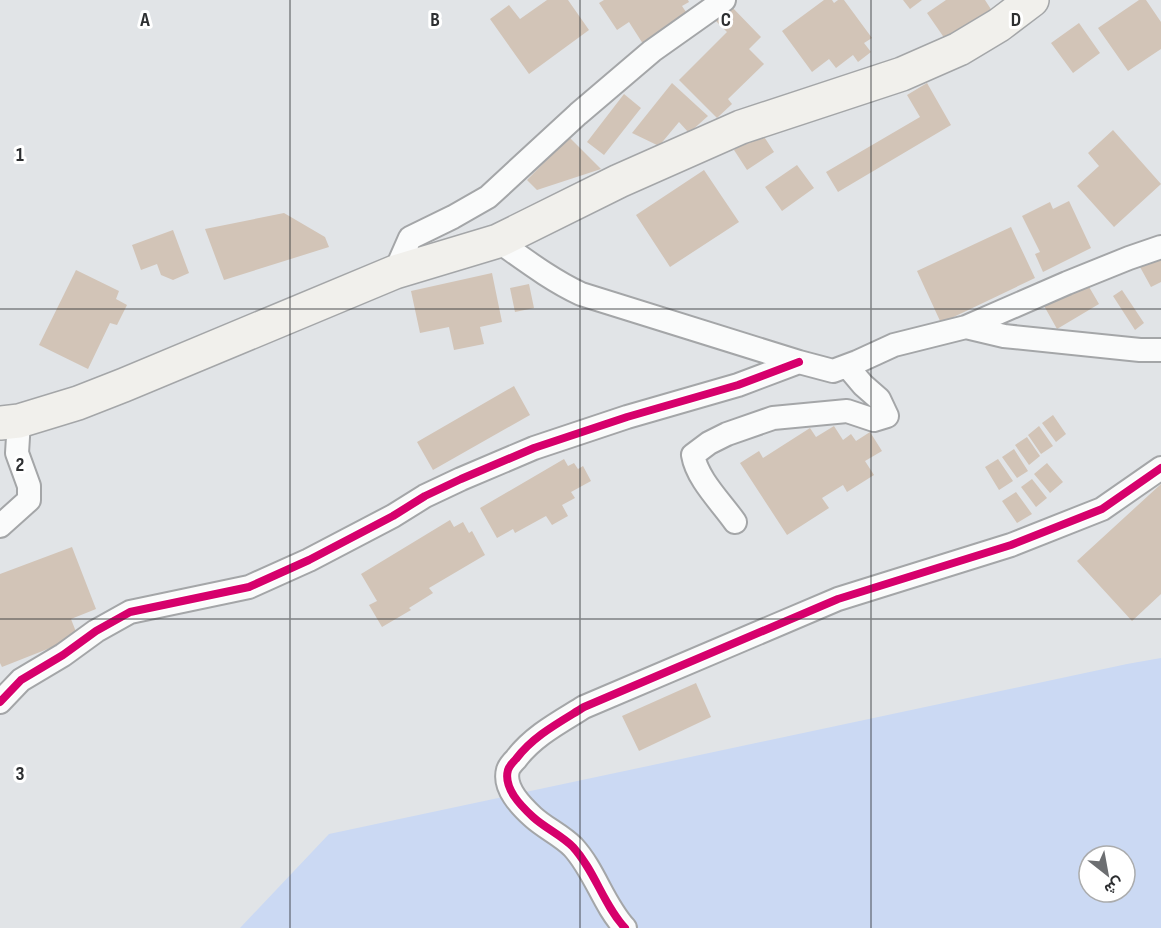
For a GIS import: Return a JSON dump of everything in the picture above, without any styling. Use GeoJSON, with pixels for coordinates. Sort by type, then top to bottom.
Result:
{"type":"FeatureCollection","features":[{"type":"Feature","properties":{"kind":"main road"},"geometry":{"type":"LineString","coordinates":[[9,422],[78,403],[395,272],[498,241],[619,181],[741,127],[902,74],[949,53],[999,25],[1032,0]]}},
{"type":"Feature","properties":{"kind":"street"},"geometry":{"type":"LineString","coordinates":[[395,272],[410,238],[488,197],[578,114],[652,51],[724,0]]}},
{"type":"Feature","properties":{"kind":"street"},"geometry":{"type":"LineString","coordinates":[[498,241],[566,287],[581,294],[833,371],[894,345],[966,327],[1067,283],[1161,247]]}},
{"type":"Feature","properties":{"kind":"street"},"geometry":{"type":"LineString","coordinates":[[966,327],[1004,336],[1140,350],[1161,350]]}},
{"type":"Feature","properties":{"kind":"street"},"geometry":{"type":"LineString","coordinates":[[0,702],[21,680],[63,655],[96,631],[130,612],[249,587],[309,560],[393,516],[425,496],[534,447],[738,385],[799,362]]}},
{"type":"Feature","properties":{"kind":"street"},"geometry":{"type":"LineString","coordinates":[[735,522],[703,479],[695,465],[693,455],[709,443],[727,434],[773,418],[847,411],[874,420],[887,416],[879,399],[847,366]]}},
{"type":"Feature","properties":{"kind":"street"},"geometry":{"type":"LineString","coordinates":[[0,526],[29,500],[29,486],[9,422]]}},
{"type":"Feature","properties":{"kind":"street"},"geometry":{"type":"LineString","coordinates":[[625,928],[615,917],[583,859],[572,846],[533,817],[516,800],[508,782],[508,769],[525,747],[585,707],[838,599],[1011,545],[1102,508],[1161,468]]}},
{"type":"Feature","properties":{"kind":"shaded area"},"geometry":{"type":"Polygon","coordinates":[[[1161,658],[1161,928],[240,928],[329,834],[1161,658]]]}},
{"type":"Feature","properties":{"kind":"building"},"geometry":{"type":"Polygon","coordinates":[[[547,0],[568,0],[589,30],[529,74],[490,19],[509,5],[520,19],[547,0]]]}},
{"type":"Feature","properties":{"kind":"building"},"geometry":{"type":"Polygon","coordinates":[[[604,0],[688,0],[689,2],[682,6],[690,18],[645,47],[629,22],[617,30],[599,3],[604,0]]]}},
{"type":"Feature","properties":{"kind":"building"},"geometry":{"type":"Polygon","coordinates":[[[824,0],[832,0],[834,3],[844,0],[872,38],[864,43],[871,52],[858,62],[853,55],[836,68],[829,59],[812,72],[782,31],[824,0]]]}},
{"type":"Feature","properties":{"kind":"building"},"geometry":{"type":"Polygon","coordinates":[[[903,0],[922,0],[910,9],[903,0]]]}},
{"type":"Feature","properties":{"kind":"building"},"geometry":{"type":"Polygon","coordinates":[[[946,0],[985,0],[996,17],[945,39],[927,13],[946,0]]]}},
{"type":"Feature","properties":{"kind":"building"},"geometry":{"type":"Polygon","coordinates":[[[1139,0],[1146,0],[1161,22],[1161,49],[1128,71],[1098,28],[1139,0]]]}},
{"type":"Feature","properties":{"kind":"building"},"geometry":{"type":"Polygon","coordinates":[[[729,4],[761,37],[749,49],[764,64],[728,99],[732,104],[717,118],[679,80],[727,32],[714,19],[729,4]]]}},
{"type":"Feature","properties":{"kind":"building"},"geometry":{"type":"Polygon","coordinates":[[[1079,23],[1100,53],[1073,73],[1051,43],[1079,23]]]}},
{"type":"Feature","properties":{"kind":"building"},"geometry":{"type":"Polygon","coordinates":[[[672,83],[708,116],[689,133],[679,122],[659,146],[632,133],[672,83]]]}},
{"type":"Feature","properties":{"kind":"building"},"geometry":{"type":"Polygon","coordinates":[[[927,83],[951,125],[838,192],[826,172],[920,117],[907,95],[927,83]]]}},
{"type":"Feature","properties":{"kind":"building"},"geometry":{"type":"Polygon","coordinates":[[[624,94],[641,108],[604,155],[587,142],[624,94]]]}},
{"type":"Feature","properties":{"kind":"building"},"geometry":{"type":"Polygon","coordinates":[[[1113,130],[1161,184],[1114,227],[1077,186],[1099,166],[1088,153],[1113,130]]]}},
{"type":"Feature","properties":{"kind":"building"},"geometry":{"type":"Polygon","coordinates":[[[761,132],[774,152],[747,170],[734,150],[761,132]]]}},
{"type":"Feature","properties":{"kind":"building"},"geometry":{"type":"Polygon","coordinates":[[[569,137],[601,169],[537,190],[527,180],[569,137]]]}},
{"type":"Feature","properties":{"kind":"building"},"geometry":{"type":"Polygon","coordinates":[[[797,165],[814,188],[782,211],[765,187],[797,165]]]}},
{"type":"Feature","properties":{"kind":"building"},"geometry":{"type":"Polygon","coordinates":[[[704,170],[739,222],[670,267],[636,215],[704,170]]]}},
{"type":"Feature","properties":{"kind":"building"},"geometry":{"type":"Polygon","coordinates":[[[1069,201],[1091,248],[1043,272],[1035,254],[1040,252],[1022,216],[1050,202],[1053,209],[1069,201]]]}},
{"type":"Feature","properties":{"kind":"building"},"geometry":{"type":"Polygon","coordinates":[[[284,213],[325,237],[329,247],[224,280],[205,229],[284,213]]]}},
{"type":"Feature","properties":{"kind":"building"},"geometry":{"type":"Polygon","coordinates":[[[1011,227],[1035,278],[941,323],[917,271],[1011,227]]]}},
{"type":"Feature","properties":{"kind":"building"},"geometry":{"type":"Polygon","coordinates":[[[173,230],[189,273],[173,280],[161,275],[157,264],[141,270],[132,245],[173,230]]]}},
{"type":"Feature","properties":{"kind":"building"},"geometry":{"type":"Polygon","coordinates":[[[1161,255],[1161,282],[1151,287],[1140,267],[1161,255]]]}},
{"type":"Feature","properties":{"kind":"building"},"geometry":{"type":"Polygon","coordinates":[[[76,270],[119,291],[116,299],[127,305],[117,325],[110,323],[88,369],[39,345],[76,270]]]}},
{"type":"Feature","properties":{"kind":"building"},"geometry":{"type":"Polygon","coordinates":[[[492,273],[502,322],[480,327],[484,344],[454,350],[449,327],[420,333],[411,291],[492,273]]]}},
{"type":"Feature","properties":{"kind":"building"},"geometry":{"type":"Polygon","coordinates":[[[1085,280],[1099,304],[1057,329],[1043,304],[1085,280]]]}},
{"type":"Feature","properties":{"kind":"building"},"geometry":{"type":"Polygon","coordinates":[[[529,284],[534,308],[515,312],[510,288],[529,284]]]}},
{"type":"Feature","properties":{"kind":"building"},"geometry":{"type":"Polygon","coordinates":[[[1122,290],[1144,323],[1135,330],[1113,296],[1122,290]]]}},
{"type":"Feature","properties":{"kind":"building"},"geometry":{"type":"Polygon","coordinates":[[[514,386],[530,415],[433,470],[417,442],[514,386]]]}},
{"type":"Feature","properties":{"kind":"building"},"geometry":{"type":"Polygon","coordinates":[[[1053,415],[1066,434],[1056,442],[1042,423],[1053,415]]]}},
{"type":"Feature","properties":{"kind":"building"},"geometry":{"type":"Polygon","coordinates":[[[834,426],[843,440],[851,434],[856,441],[870,432],[882,451],[865,461],[874,475],[847,492],[843,485],[822,498],[829,508],[787,535],[740,463],[759,451],[763,458],[810,428],[816,437],[834,426]]]}},
{"type":"Feature","properties":{"kind":"building"},"geometry":{"type":"Polygon","coordinates":[[[1039,426],[1053,446],[1041,454],[1028,435],[1039,426]]]}},
{"type":"Feature","properties":{"kind":"building"},"geometry":{"type":"Polygon","coordinates":[[[1027,437],[1040,456],[1029,465],[1015,445],[1027,437]]]}},
{"type":"Feature","properties":{"kind":"building"},"geometry":{"type":"Polygon","coordinates":[[[1014,449],[1028,471],[1017,478],[1002,457],[1014,449]]]}},
{"type":"Feature","properties":{"kind":"building"},"geometry":{"type":"Polygon","coordinates":[[[564,459],[568,466],[574,463],[578,469],[583,466],[591,481],[571,492],[575,498],[562,505],[568,516],[552,525],[546,516],[515,533],[513,529],[497,538],[480,508],[564,459]]]}},
{"type":"Feature","properties":{"kind":"building"},"geometry":{"type":"Polygon","coordinates":[[[998,459],[1013,481],[999,490],[985,467],[998,459]]]}},
{"type":"Feature","properties":{"kind":"building"},"geometry":{"type":"Polygon","coordinates":[[[1047,463],[1063,482],[1050,493],[1034,474],[1047,463]]]}},
{"type":"Feature","properties":{"kind":"building"},"geometry":{"type":"Polygon","coordinates":[[[1032,479],[1047,498],[1036,507],[1021,487],[1032,479]]]}},
{"type":"Feature","properties":{"kind":"building"},"geometry":{"type":"Polygon","coordinates":[[[1161,484],[1161,594],[1132,621],[1077,561],[1161,484]]]}},
{"type":"Feature","properties":{"kind":"building"},"geometry":{"type":"Polygon","coordinates":[[[1016,492],[1032,514],[1017,523],[1002,501],[1016,492]]]}},
{"type":"Feature","properties":{"kind":"building"},"geometry":{"type":"Polygon","coordinates":[[[450,520],[454,527],[463,522],[469,533],[472,531],[485,555],[429,588],[433,593],[409,608],[411,610],[382,627],[369,605],[377,601],[361,574],[450,520]]]}},
{"type":"Feature","properties":{"kind":"building"},"geometry":{"type":"Polygon","coordinates":[[[72,547],[96,609],[71,619],[78,637],[2,667],[0,663],[0,574],[72,547]]]}},
{"type":"Feature","properties":{"kind":"building"},"geometry":{"type":"Polygon","coordinates":[[[696,683],[711,717],[639,751],[622,716],[696,683]]]}},
{"type":"Feature","properties":{"kind":"cycle path"},"geometry":{"type":"LineString","coordinates":[[0,702],[21,680],[63,655],[96,631],[130,612],[249,587],[309,560],[393,516],[425,496],[534,448],[627,417],[738,385],[799,362]]}},
{"type":"Feature","properties":{"kind":"cycle path"},"geometry":{"type":"LineString","coordinates":[[625,928],[617,919],[581,856],[573,847],[533,817],[518,802],[511,790],[507,777],[509,769],[530,743],[584,707],[838,599],[1011,545],[1102,509],[1161,468]]}}]}
